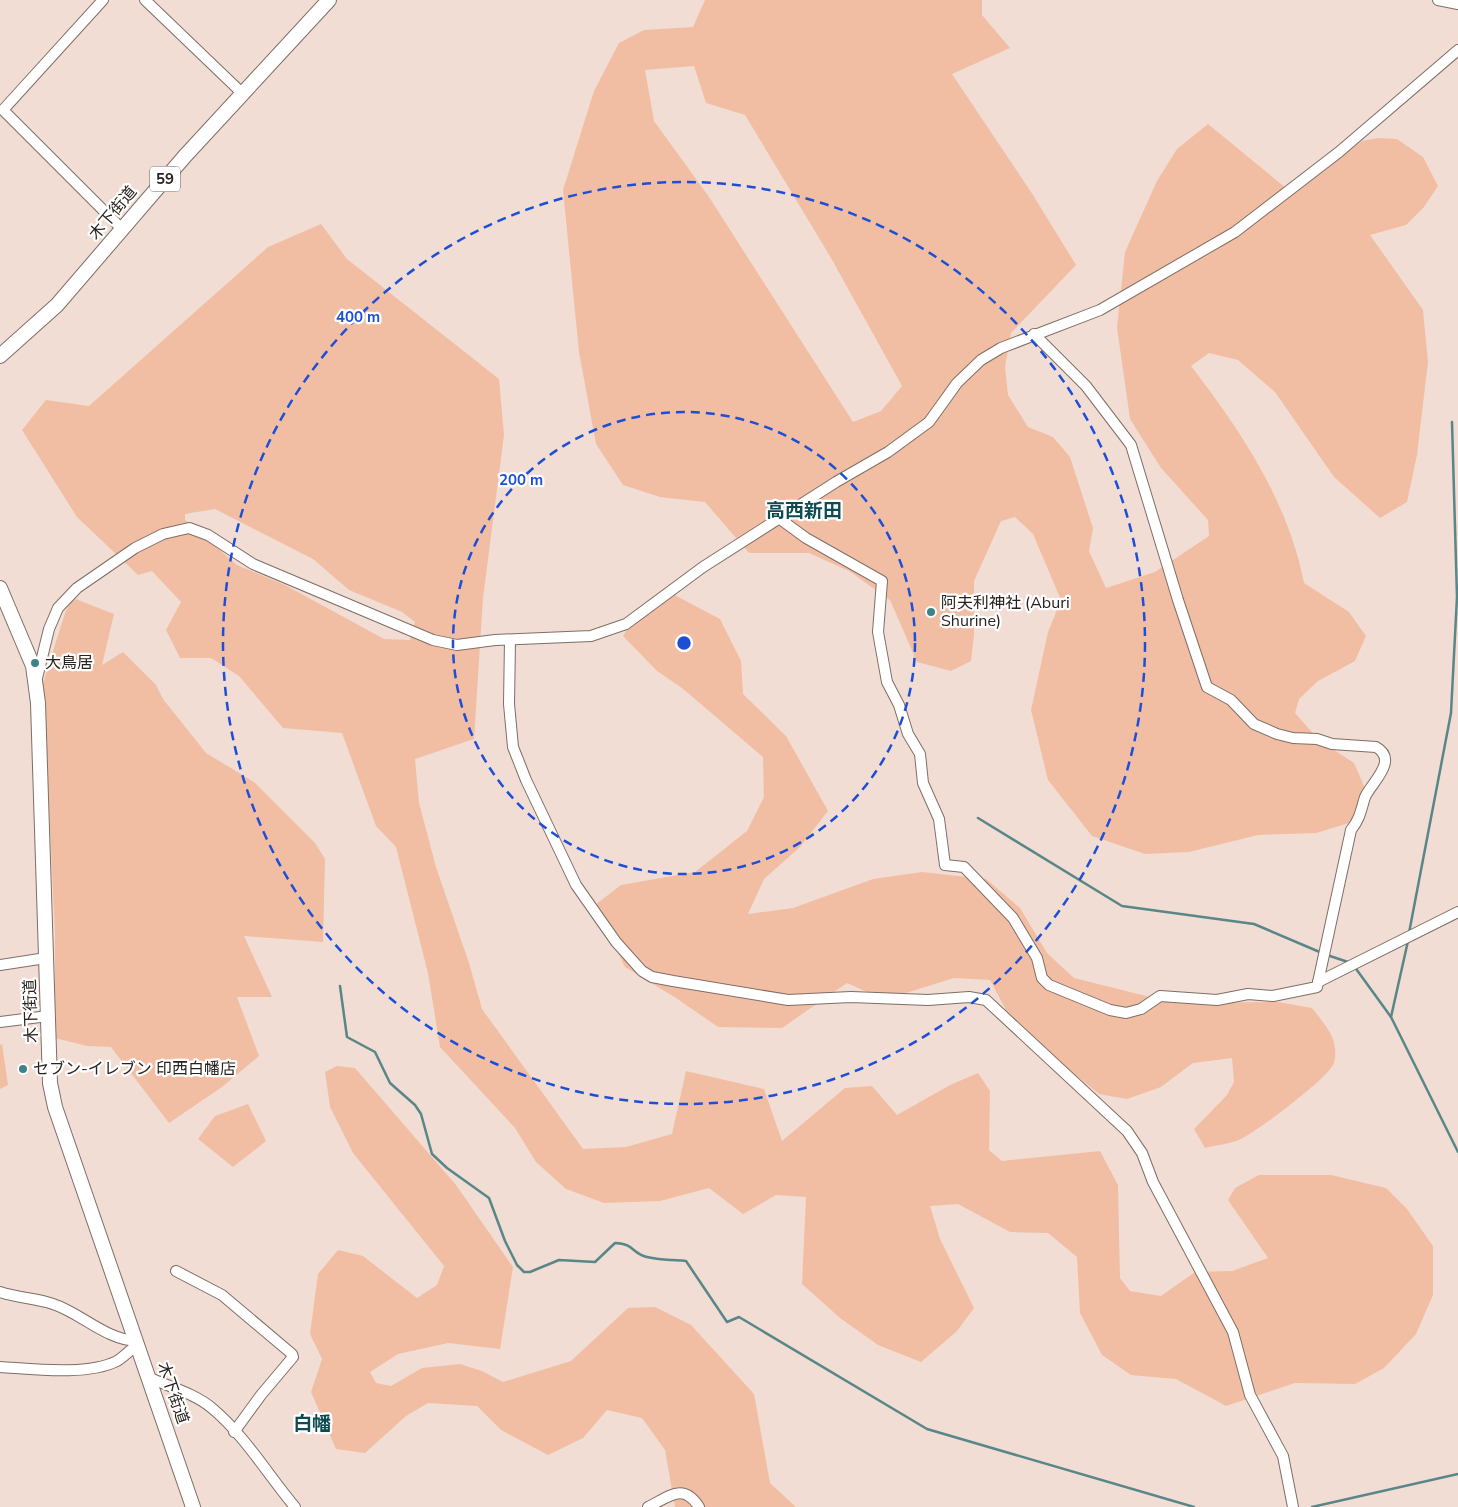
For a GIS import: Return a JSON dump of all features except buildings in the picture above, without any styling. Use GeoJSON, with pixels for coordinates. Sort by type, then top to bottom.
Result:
{"type":"FeatureCollection","features":[{"type":"Feature","properties":{"kind":"main road","name":"木下街道"},"geometry":{"type":"LineString","coordinates":[[0,356],[58,305],[122,229],[329,0]]}},
{"type":"Feature","properties":{"kind":"main road","name":"木下街道"},"geometry":{"type":"LineString","coordinates":[[0,588],[28,654],[36,681],[50,1083],[55,1107],[138,1342],[193,1507]]}},
{"type":"Feature","properties":{"kind":"street"},"geometry":{"type":"LineString","coordinates":[[103,0],[3,110],[122,229]]}},
{"type":"Feature","properties":{"kind":"street"},"geometry":{"type":"LineString","coordinates":[[145,0],[243,94]]}},
{"type":"Feature","properties":{"kind":"street"},"geometry":{"type":"LineString","coordinates":[[1438,0],[1458,4]]}},
{"type":"Feature","properties":{"kind":"street"},"geometry":{"type":"LineString","coordinates":[[36,681],[49,629],[58,608],[77,588],[136,548],[163,534],[189,528],[208,534],[253,564],[433,640],[458,645],[591,636],[626,624],[704,567],[836,482],[888,452],[928,422],[957,383],[981,360],[1001,348],[1034,334],[1100,310],[1235,232],[1339,152],[1458,50]]}},
{"type":"Feature","properties":{"kind":"street"},"geometry":{"type":"LineString","coordinates":[[780,519],[806,538],[882,582],[878,632],[887,682],[899,705],[908,734],[920,754],[923,783],[939,819],[945,865],[964,868],[1013,918],[1037,958],[1042,978],[1049,985],[1110,1010],[1126,1013],[1141,1009],[1160,996],[1217,1000],[1248,994],[1273,996],[1313,989],[1318,982],[1351,830],[1362,813],[1366,796],[1384,768],[1385,756],[1382,750],[1376,747],[1332,744],[1317,739],[1293,738],[1277,734],[1254,724],[1231,700],[1207,687],[1178,600],[1131,444],[1086,386],[1034,334]]}},
{"type":"Feature","properties":{"kind":"street"},"geometry":{"type":"LineString","coordinates":[[510,640],[509,704],[513,747],[526,780],[576,885],[616,942],[642,970],[652,977],[666,980],[788,1000],[851,997],[928,1000],[969,997],[986,1000],[1127,1131],[1142,1153],[1153,1182],[1233,1332],[1250,1395],[1283,1456],[1293,1507]]}},
{"type":"Feature","properties":{"kind":"street"},"geometry":{"type":"LineString","coordinates":[[1318,982],[1458,912]]}},
{"type":"Feature","properties":{"kind":"street"},"geometry":{"type":"LineString","coordinates":[[0,965],[46,958]]}},
{"type":"Feature","properties":{"kind":"street"},"geometry":{"type":"LineString","coordinates":[[0,1022],[48,1016]]}},
{"type":"Feature","properties":{"kind":"street"},"geometry":{"type":"LineString","coordinates":[[176,1271],[222,1295],[292,1354],[293,1357],[288,1364],[234,1432]]}},
{"type":"Feature","properties":{"kind":"street"},"geometry":{"type":"LineString","coordinates":[[0,1292],[53,1304],[111,1333],[138,1342]]}},
{"type":"Feature","properties":{"kind":"street"},"geometry":{"type":"LineString","coordinates":[[0,1368],[41,1369],[101,1366],[117,1361],[138,1342]]}},
{"type":"Feature","properties":{"kind":"street"},"geometry":{"type":"LineString","coordinates":[[150,1378],[199,1400],[212,1408],[295,1507]]}},
{"type":"Feature","properties":{"kind":"street"},"geometry":{"type":"LineString","coordinates":[[648,1507],[675,1494],[683,1493],[689,1494],[699,1507]]}},
{"type":"Feature","properties":{"kind":"shaded area"},"geometry":{"type":"Polygon","coordinates":[[[705,0],[982,0],[982,15],[1010,48],[952,74],[1033,195],[1076,265],[1011,333],[1005,367],[1008,395],[1028,427],[1053,437],[1070,457],[1093,528],[1089,551],[1106,588],[1155,572],[1209,536],[1208,520],[1161,468],[1130,419],[1117,328],[1125,252],[1157,181],[1177,149],[1208,124],[1292,193],[1362,141],[1378,138],[1397,139],[1423,157],[1438,186],[1424,207],[1406,225],[1370,235],[1423,310],[1428,362],[1417,455],[1407,502],[1380,518],[1334,477],[1275,392],[1238,360],[1209,353],[1191,366],[1245,442],[1260,468],[1287,524],[1297,553],[1304,583],[1349,612],[1366,636],[1355,661],[1318,681],[1299,699],[1295,713],[1319,740],[1354,763],[1368,795],[1349,823],[1316,833],[1258,835],[1189,852],[1145,854],[1092,836],[1048,780],[1031,710],[1048,632],[1061,600],[1033,534],[1015,517],[1001,521],[974,581],[974,635],[971,661],[951,671],[917,662],[890,600],[849,571],[809,553],[749,553],[705,502],[660,497],[623,485],[596,444],[579,352],[563,190],[594,91],[619,43],[644,30],[693,27],[705,0]],[[694,66],[645,70],[654,121],[709,197],[853,422],[881,411],[902,386],[831,258],[745,115],[706,103],[694,66]]]}},
{"type":"Feature","properties":{"kind":"shaded area"},"geometry":{"type":"Polygon","coordinates":[[[321,224],[347,259],[499,379],[504,435],[483,598],[474,739],[415,759],[419,803],[436,867],[469,963],[482,1009],[583,1149],[626,1147],[672,1134],[686,1071],[764,1089],[782,1141],[845,1088],[872,1086],[897,1115],[950,1085],[978,1073],[990,1091],[989,1150],[1002,1161],[1100,1151],[1118,1185],[1120,1278],[1130,1291],[1161,1296],[1195,1272],[1232,1271],[1268,1258],[1228,1200],[1235,1188],[1259,1175],[1331,1175],[1386,1188],[1407,1209],[1433,1246],[1433,1295],[1416,1334],[1384,1368],[1355,1384],[1295,1383],[1226,1406],[1176,1379],[1131,1375],[1102,1355],[1080,1313],[1077,1257],[1048,1233],[1010,1232],[958,1204],[930,1206],[940,1239],[974,1308],[957,1331],[921,1362],[878,1345],[840,1318],[802,1284],[806,1197],[776,1195],[743,1214],[709,1188],[660,1201],[604,1203],[566,1189],[536,1162],[515,1128],[440,1047],[428,973],[396,847],[376,826],[342,733],[283,728],[239,676],[211,658],[180,658],[166,630],[181,602],[152,571],[138,575],[77,517],[22,430],[46,400],[89,406],[268,247],[321,224]],[[215,509],[185,514],[185,520],[237,565],[285,585],[384,639],[410,640],[415,622],[402,612],[349,590],[313,559],[215,509]]]}},
{"type":"Feature","properties":{"kind":"shaded area"},"geometry":{"type":"Polygon","coordinates":[[[663,589],[720,619],[741,661],[743,694],[786,736],[828,811],[800,847],[764,879],[748,914],[793,908],[873,879],[922,872],[986,879],[1020,908],[1047,953],[1074,978],[1174,1003],[1278,1002],[1312,1008],[1330,1033],[1335,1047],[1334,1063],[1329,1070],[1306,1092],[1248,1135],[1239,1140],[1205,1148],[1194,1129],[1227,1095],[1234,1082],[1232,1058],[1193,1063],[1161,1087],[1127,1099],[1099,1094],[1014,1025],[990,980],[954,978],[896,996],[876,996],[847,983],[782,1028],[718,1027],[676,998],[625,967],[595,905],[621,885],[695,872],[747,831],[764,797],[763,757],[682,688],[657,671],[623,636],[642,605],[663,589]]]}},
{"type":"Feature","properties":{"kind":"shaded area"},"geometry":{"type":"Polygon","coordinates":[[[73,598],[114,614],[102,665],[123,652],[156,685],[163,699],[206,753],[254,782],[315,843],[325,859],[323,942],[244,936],[272,997],[237,997],[259,1056],[222,1087],[169,1123],[111,1047],[87,1046],[55,1038],[55,934],[43,683],[65,613],[73,598]]]}},
{"type":"Feature","properties":{"kind":"shaded area"},"geometry":{"type":"Polygon","coordinates":[[[2,1044],[8,1085],[0,1089],[0,1045],[2,1044]]]}},
{"type":"Feature","properties":{"kind":"shaded area"},"geometry":{"type":"Polygon","coordinates":[[[337,1066],[355,1068],[456,1185],[513,1267],[500,1349],[448,1343],[398,1354],[370,1372],[376,1383],[391,1386],[422,1368],[460,1364],[482,1371],[503,1382],[571,1361],[628,1308],[655,1307],[691,1325],[754,1394],[770,1483],[796,1507],[675,1507],[665,1450],[642,1418],[607,1410],[583,1438],[548,1455],[501,1430],[477,1406],[428,1403],[406,1416],[365,1453],[336,1449],[311,1392],[322,1359],[310,1334],[318,1274],[338,1250],[363,1256],[417,1298],[437,1285],[444,1266],[353,1153],[330,1107],[325,1072],[337,1066]]]}},
{"type":"Feature","properties":{"kind":"shaded area"},"geometry":{"type":"Polygon","coordinates":[[[248,1104],[266,1141],[233,1167],[198,1139],[215,1116],[248,1104]]]}},
{"type":"Feature","properties":{"kind":"waterway"},"geometry":{"type":"LineString","coordinates":[[1409,933],[1451,713],[1457,597],[1452,422]]}},
{"type":"Feature","properties":{"kind":"waterway"},"geometry":{"type":"LineString","coordinates":[[978,818],[1122,906],[1254,924],[1322,953]]}},
{"type":"Feature","properties":{"kind":"waterway"},"geometry":{"type":"LineString","coordinates":[[1391,1017],[1408,941]]}},
{"type":"Feature","properties":{"kind":"waterway"},"geometry":{"type":"LineString","coordinates":[[1327,955],[1351,963]]}},
{"type":"Feature","properties":{"kind":"waterway"},"geometry":{"type":"LineString","coordinates":[[1354,966],[1391,1017],[1458,1152]]}},
{"type":"Feature","properties":{"kind":"waterway"},"geometry":{"type":"LineString","coordinates":[[340,986],[347,1037],[375,1052],[390,1083],[415,1105],[421,1114],[432,1154],[447,1168],[489,1198],[505,1241],[517,1265],[524,1272],[530,1272],[559,1260],[595,1262],[615,1243],[626,1245],[647,1257],[686,1261],[727,1322],[739,1317],[927,1429],[1194,1507]]}},
{"type":"Feature","properties":{"kind":"waterway"},"geometry":{"type":"LineString","coordinates":[[1312,1507],[1458,1474]]}},
{"type":"Feature","properties":{"kind":"place","name":"阿夫利神社 (Aburi Shurine)"},"geometry":{"type":"Point","coordinates":[931,612]}},
{"type":"Feature","properties":{"kind":"place","name":"大鳥居"},"geometry":{"type":"Point","coordinates":[35,663]}},
{"type":"Feature","properties":{"kind":"place","name":"セブン-イレブン 印西白幡店"},"geometry":{"type":"Point","coordinates":[23,1069]}},
{"type":"Feature","properties":{"kind":"district","name":"高西新田"},"geometry":{"type":"Point","coordinates":[804,511]}},
{"type":"Feature","properties":{"kind":"district","name":"白幡"},"geometry":{"type":"Point","coordinates":[312,1424]}}]}
